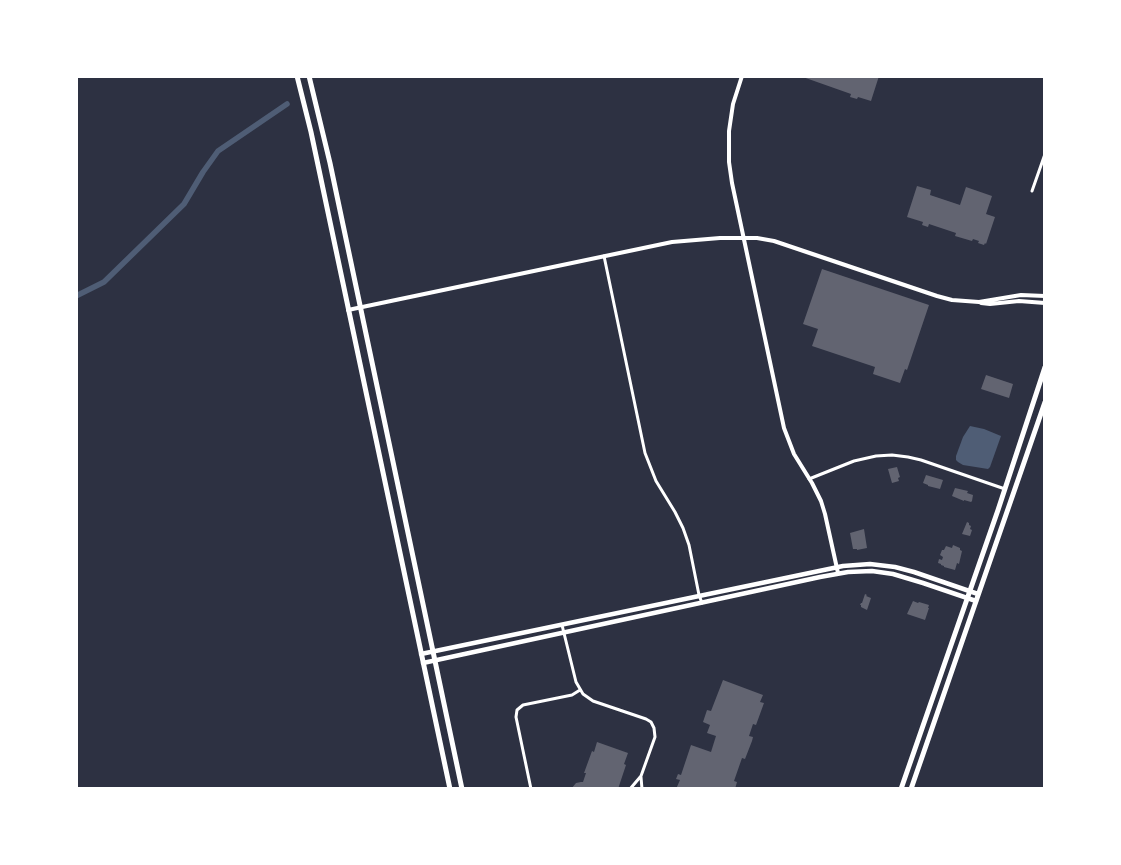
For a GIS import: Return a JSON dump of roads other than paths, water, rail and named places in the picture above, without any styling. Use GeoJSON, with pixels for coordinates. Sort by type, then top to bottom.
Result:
{"type":"FeatureCollection","features":[{"type":"Feature","properties":{"kind":"main road"},"geometry":{"type":"LineString","coordinates":[[297,76],[310,125],[450,789]]}},
{"type":"Feature","properties":{"kind":"main road"},"geometry":{"type":"LineString","coordinates":[[309,76],[328,154],[462,789]]}},
{"type":"Feature","properties":{"kind":"main road"},"geometry":{"type":"LineString","coordinates":[[902,789],[1045,367]]}},
{"type":"Feature","properties":{"kind":"main road"},"geometry":{"type":"LineString","coordinates":[[911,789],[1045,402]]}},
{"type":"Feature","properties":{"kind":"main road"},"geometry":{"type":"LineString","coordinates":[[421,654],[836,567],[870,564],[896,567],[978,594]]}},
{"type":"Feature","properties":{"kind":"main road"},"geometry":{"type":"LineString","coordinates":[[423,663],[838,573],[866,571],[886,573],[976,601]]}},
{"type":"Feature","properties":{"kind":"street"},"geometry":{"type":"LineString","coordinates":[[742,76],[729,132],[730,172],[784,428],[794,454],[816,489],[823,507],[838,573]]}},
{"type":"Feature","properties":{"kind":"street"},"geometry":{"type":"LineString","coordinates":[[1032,191],[1045,154]]}},
{"type":"Feature","properties":{"kind":"street"},"geometry":{"type":"LineString","coordinates":[[348,310],[604,256],[682,241],[714,238],[762,239],[779,243],[944,298],[990,304],[1019,301],[1045,303]]}},
{"type":"Feature","properties":{"kind":"street"},"geometry":{"type":"LineString","coordinates":[[604,256],[645,453],[656,482],[676,512],[683,528],[689,545],[702,603]]}},
{"type":"Feature","properties":{"kind":"street"},"geometry":{"type":"LineString","coordinates":[[979,302],[1014,295],[1045,296]]}},
{"type":"Feature","properties":{"kind":"street"},"geometry":{"type":"LineString","coordinates":[[809,479],[854,460],[892,455],[921,460],[1005,489]]}},
{"type":"Feature","properties":{"kind":"street"},"geometry":{"type":"LineString","coordinates":[[562,624],[576,682],[580,690],[593,701],[646,719],[653,725],[655,737],[641,776],[631,789]]}},
{"type":"Feature","properties":{"kind":"street"},"geometry":{"type":"LineString","coordinates":[[531,789],[516,717],[518,710],[523,705],[572,695],[580,690]]}},
{"type":"Feature","properties":{"kind":"street"},"geometry":{"type":"LineString","coordinates":[[641,776],[642,789]]}},
{"type":"Feature","properties":{"kind":"water"},"geometry":{"type":"Polygon","coordinates":[[[970,426],[1001,436],[988,469],[963,465],[956,460],[963,437],[970,426]]]}},
{"type":"Feature","properties":{"kind":"waterway"},"geometry":{"type":"LineString","coordinates":[[76,296],[104,282],[184,204],[218,151],[287,104]]}}]}
